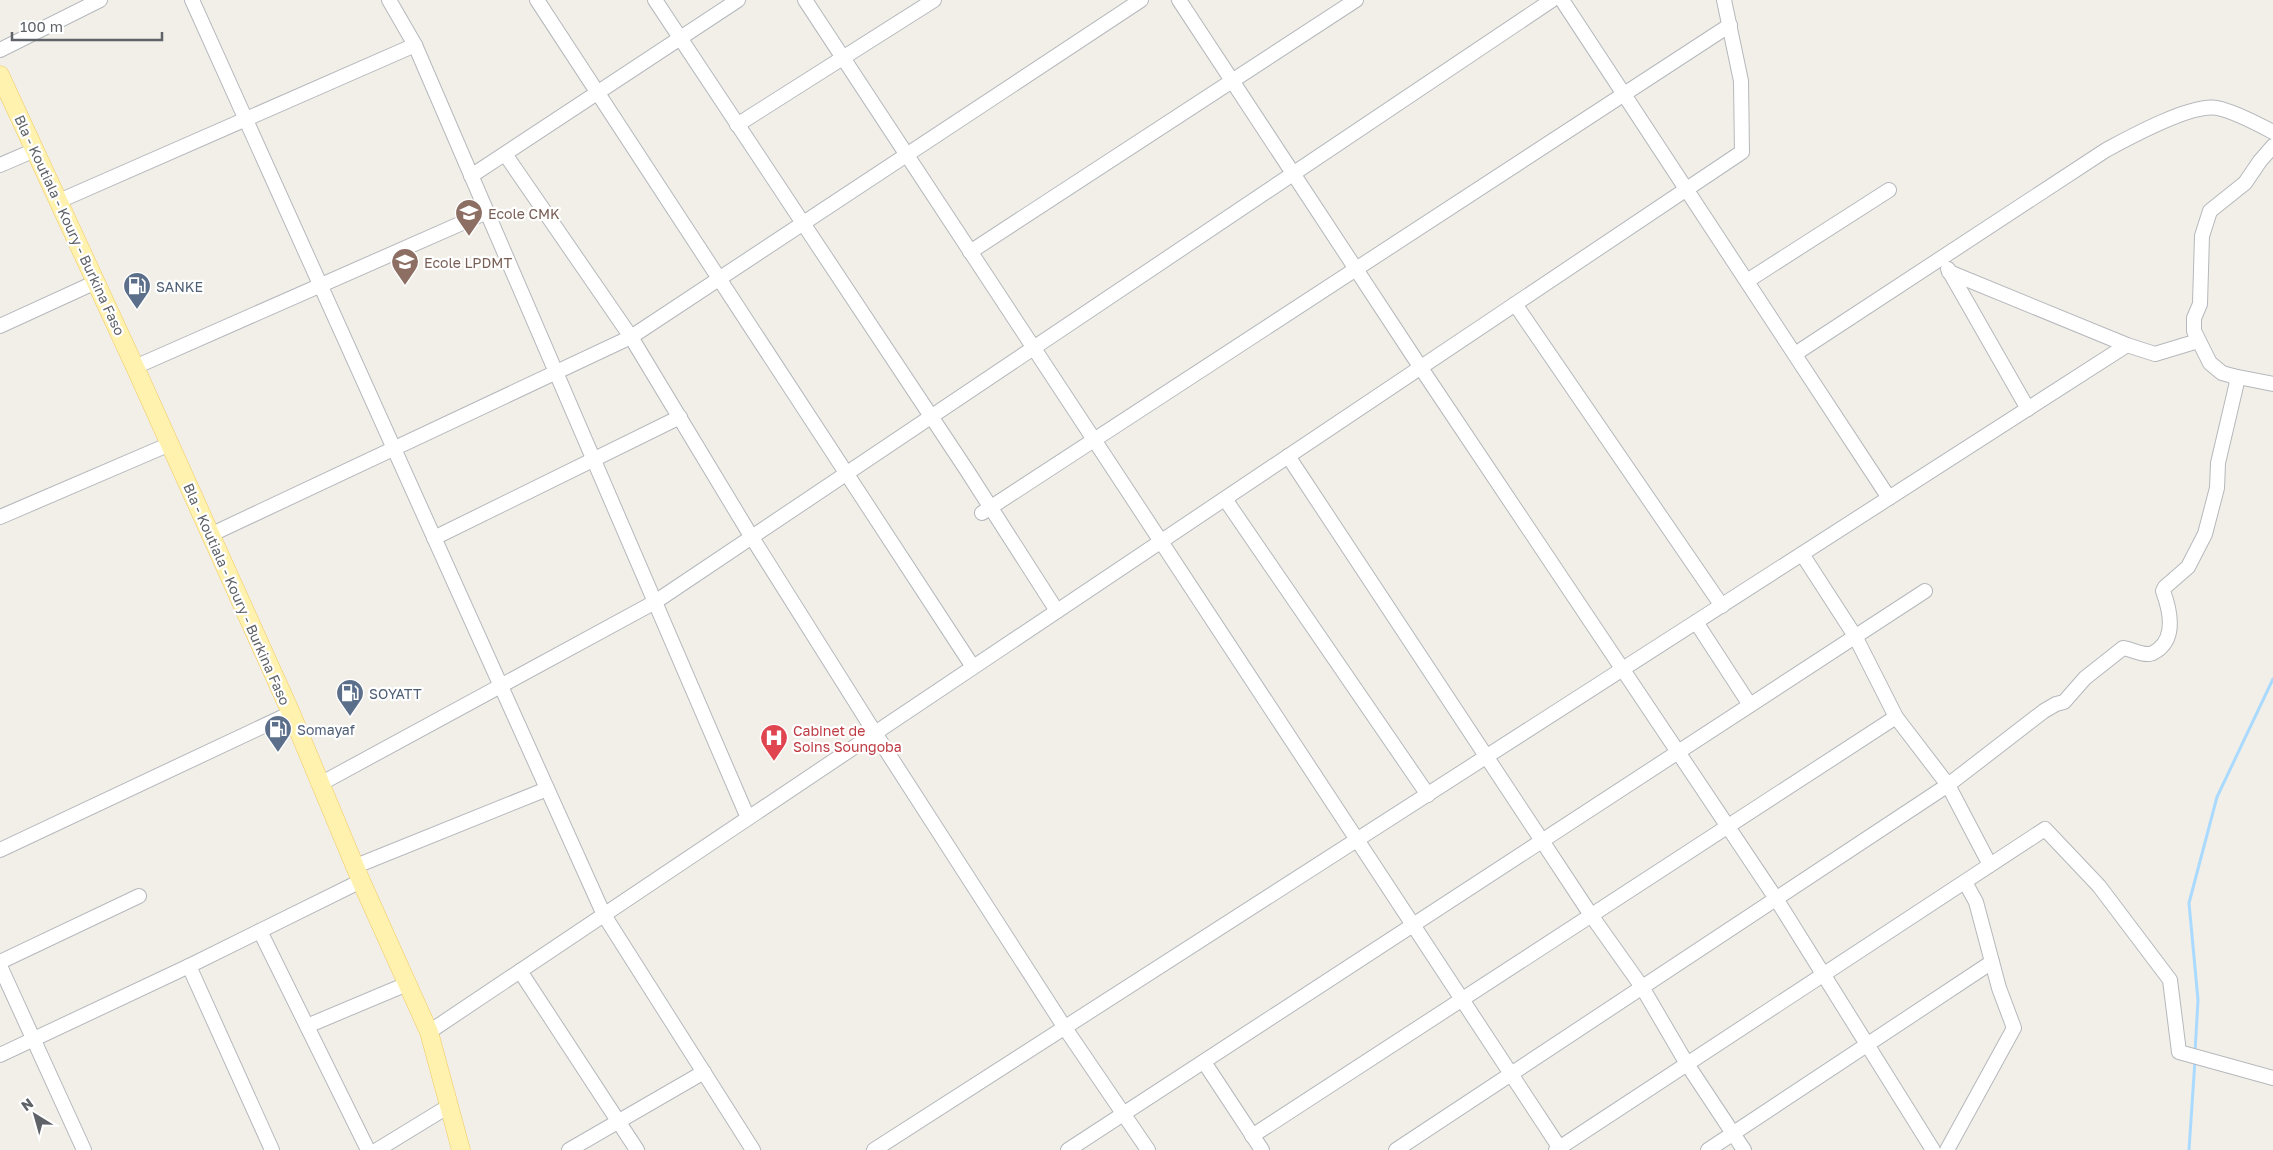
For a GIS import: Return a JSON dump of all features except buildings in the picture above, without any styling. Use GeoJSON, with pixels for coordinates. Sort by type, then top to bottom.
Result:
{"type":"FeatureCollection","features":[{"type":"Feature","properties":{"kind":"main road","name":"Bla - Koutiala - Koury - Burkina Faso"},"geometry":{"type":"LineString","coordinates":[[0,75],[170,444],[429,1032],[461,1150]]}},
{"type":"Feature","properties":{"kind":"street"},"geometry":{"type":"LineString","coordinates":[[0,50],[100,0]]}},
{"type":"Feature","properties":{"kind":"street"},"geometry":{"type":"LineString","coordinates":[[192,0],[604,915],[753,1150]]}},
{"type":"Feature","properties":{"kind":"street"},"geometry":{"type":"LineString","coordinates":[[389,0],[415,45],[748,818]]}},
{"type":"Feature","properties":{"kind":"street"},"geometry":{"type":"LineString","coordinates":[[537,0],[973,667]]}},
{"type":"Feature","properties":{"kind":"street"},"geometry":{"type":"LineString","coordinates":[[655,0],[929,417],[966,468],[985,510],[1057,611]]}},
{"type":"Feature","properties":{"kind":"street"},"geometry":{"type":"LineString","coordinates":[[472,176],[738,0]]}},
{"type":"Feature","properties":{"kind":"street"},"geometry":{"type":"LineString","coordinates":[[805,0],[1511,1073],[1559,1149],[2045,829],[2099,886],[2170,980],[2179,1052],[2273,1078]]}},
{"type":"Feature","properties":{"kind":"street"},"geometry":{"type":"LineString","coordinates":[[737,125],[934,0]]}},
{"type":"Feature","properties":{"kind":"street"},"geometry":{"type":"LineString","coordinates":[[210,535],[631,337],[1141,0]]}},
{"type":"Feature","properties":{"kind":"street"},"geometry":{"type":"LineString","coordinates":[[1179,0],[1420,368],[1624,669],[1775,897],[1933,1150]]}},
{"type":"Feature","properties":{"kind":"street"},"geometry":{"type":"LineString","coordinates":[[970,252],[1356,0]]}},
{"type":"Feature","properties":{"kind":"street"},"geometry":{"type":"LineString","coordinates":[[320,784],[654,602],[1292,172],[1552,0]]}},
{"type":"Feature","properties":{"kind":"street"},"geometry":{"type":"LineString","coordinates":[[1562,0],[1890,498]]}},
{"type":"Feature","properties":{"kind":"street"},"geometry":{"type":"LineString","coordinates":[[429,1032],[1742,152],[1741,81],[1724,0]]}},
{"type":"Feature","properties":{"kind":"street"},"geometry":{"type":"LineString","coordinates":[[985,510],[1357,270],[1730,25]]}},
{"type":"Feature","properties":{"kind":"street"},"geometry":{"type":"LineString","coordinates":[[59,201],[415,45]]}},
{"type":"Feature","properties":{"kind":"street"},"geometry":{"type":"LineString","coordinates":[[1795,354],[2106,150],[2156,124],[2201,109],[2216,108],[2273,132]]}},
{"type":"Feature","properties":{"kind":"street"},"geometry":{"type":"LineString","coordinates":[[2273,146],[2245,183],[2210,211],[2202,236],[2200,304],[2194,318],[2194,331],[2210,363],[2222,373],[2273,384]]}},
{"type":"Feature","properties":{"kind":"street"},"geometry":{"type":"LineString","coordinates":[[0,165],[35,150]]}},
{"type":"Feature","properties":{"kind":"street"},"geometry":{"type":"LineString","coordinates":[[505,154],[631,337],[751,536],[875,732],[1065,1028],[1148,1150]]}},
{"type":"Feature","properties":{"kind":"street"},"geometry":{"type":"LineString","coordinates":[[1747,281],[1889,190]]}},
{"type":"Feature","properties":{"kind":"street"},"geometry":{"type":"LineString","coordinates":[[135,367],[487,212]]}},
{"type":"Feature","properties":{"kind":"street"},"geometry":{"type":"LineString","coordinates":[[1941,258],[2028,409]]}},
{"type":"Feature","properties":{"kind":"street"},"geometry":{"type":"LineString","coordinates":[[1949,272],[2127,345],[2155,354],[2198,341]]}},
{"type":"Feature","properties":{"kind":"street"},"geometry":{"type":"LineString","coordinates":[[0,326],[96,282]]}},
{"type":"Feature","properties":{"kind":"street"},"geometry":{"type":"LineString","coordinates":[[1515,304],[1722,606]]}},
{"type":"Feature","properties":{"kind":"street"},"geometry":{"type":"LineString","coordinates":[[874,1150],[2127,345]]}},
{"type":"Feature","properties":{"kind":"street"},"geometry":{"type":"LineString","coordinates":[[1396,1150],[1775,897],[1948,785],[2044,711],[2064,702],[2085,678],[2123,648],[2148,655],[2165,644],[2169,637],[2169,615],[2163,591],[2188,567],[2205,534],[2217,488],[2218,463],[2237,382],[2233,376]]}},
{"type":"Feature","properties":{"kind":"street"},"geometry":{"type":"LineString","coordinates":[[434,538],[680,417]]}},
{"type":"Feature","properties":{"kind":"street"},"geometry":{"type":"LineString","coordinates":[[0,517],[170,444]]}},
{"type":"Feature","properties":{"kind":"street"},"geometry":{"type":"LineString","coordinates":[[1288,456],[1488,756],[1591,915],[1642,987],[1687,1064],[1744,1150]]}},
{"type":"Feature","properties":{"kind":"street"},"geometry":{"type":"LineString","coordinates":[[1225,498],[1428,795]]}},
{"type":"Feature","properties":{"kind":"street"},"geometry":{"type":"LineString","coordinates":[[1802,554],[1855,636],[1896,717],[1948,785],[1990,866]]}},
{"type":"Feature","properties":{"kind":"street"},"geometry":{"type":"LineString","coordinates":[[1068,1150],[1925,591]]}},
{"type":"Feature","properties":{"kind":"street"},"geometry":{"type":"LineString","coordinates":[[1696,622],[1750,705]]}},
{"type":"Feature","properties":{"kind":"street"},"geometry":{"type":"LineString","coordinates":[[0,850],[290,713]]}},
{"type":"Feature","properties":{"kind":"street"},"geometry":{"type":"LineString","coordinates":[[1252,1136],[1463,1000],[1727,825],[1896,717]]}},
{"type":"Feature","properties":{"kind":"street"},"geometry":{"type":"LineString","coordinates":[[0,1055],[260,931],[358,874],[547,789]]}},
{"type":"Feature","properties":{"kind":"street"},"geometry":{"type":"LineString","coordinates":[[1947,1150],[2014,1028],[1992,962],[1976,902],[1965,882]]}},
{"type":"Feature","properties":{"kind":"street"},"geometry":{"type":"LineString","coordinates":[[84,1150],[0,964],[139,896]]}},
{"type":"Feature","properties":{"kind":"street"},"geometry":{"type":"LineString","coordinates":[[260,931],[368,1150]]}},
{"type":"Feature","properties":{"kind":"street"},"geometry":{"type":"LineString","coordinates":[[1708,1150],[1992,962]]}},
{"type":"Feature","properties":{"kind":"street"},"geometry":{"type":"LineString","coordinates":[[189,966],[272,1150]]}},
{"type":"Feature","properties":{"kind":"street"},"geometry":{"type":"LineString","coordinates":[[520,971],[637,1150]]}},
{"type":"Feature","properties":{"kind":"street"},"geometry":{"type":"LineString","coordinates":[[307,1026],[407,984]]}},
{"type":"Feature","properties":{"kind":"street"},"geometry":{"type":"LineString","coordinates":[[1204,1062],[1262,1150]]}},
{"type":"Feature","properties":{"kind":"street"},"geometry":{"type":"LineString","coordinates":[[569,1150],[704,1072]]}},
{"type":"Feature","properties":{"kind":"street"},"geometry":{"type":"LineString","coordinates":[[377,1150],[449,1106]]}},
{"type":"Feature","properties":{"kind":"waterway"},"geometry":{"type":"LineString","coordinates":[[2195,1052],[2198,1000],[2189,903],[2217,797],[2273,679]]}},
{"type":"Feature","properties":{"kind":"waterway"},"geometry":{"type":"LineString","coordinates":[[2189,1150],[2195,1060]]}},
{"type":"Feature","properties":{"kind":"place","name":"Ecole CMK"},"geometry":{"type":"Point","coordinates":[469,237]}},
{"type":"Feature","properties":{"kind":"place","name":"Ecole LPDMT"},"geometry":{"type":"Point","coordinates":[405,286]}},
{"type":"Feature","properties":{"kind":"place","name":"SANKE"},"geometry":{"type":"Point","coordinates":[137,310]}},
{"type":"Feature","properties":{"kind":"place","name":"SOYATT"},"geometry":{"type":"Point","coordinates":[350,717]}},
{"type":"Feature","properties":{"kind":"place","name":"Somayaf"},"geometry":{"type":"Point","coordinates":[278,753]}},
{"type":"Feature","properties":{"kind":"place","name":"Cabinet de Soins Soungoba"},"geometry":{"type":"Point","coordinates":[774,762]}}]}
